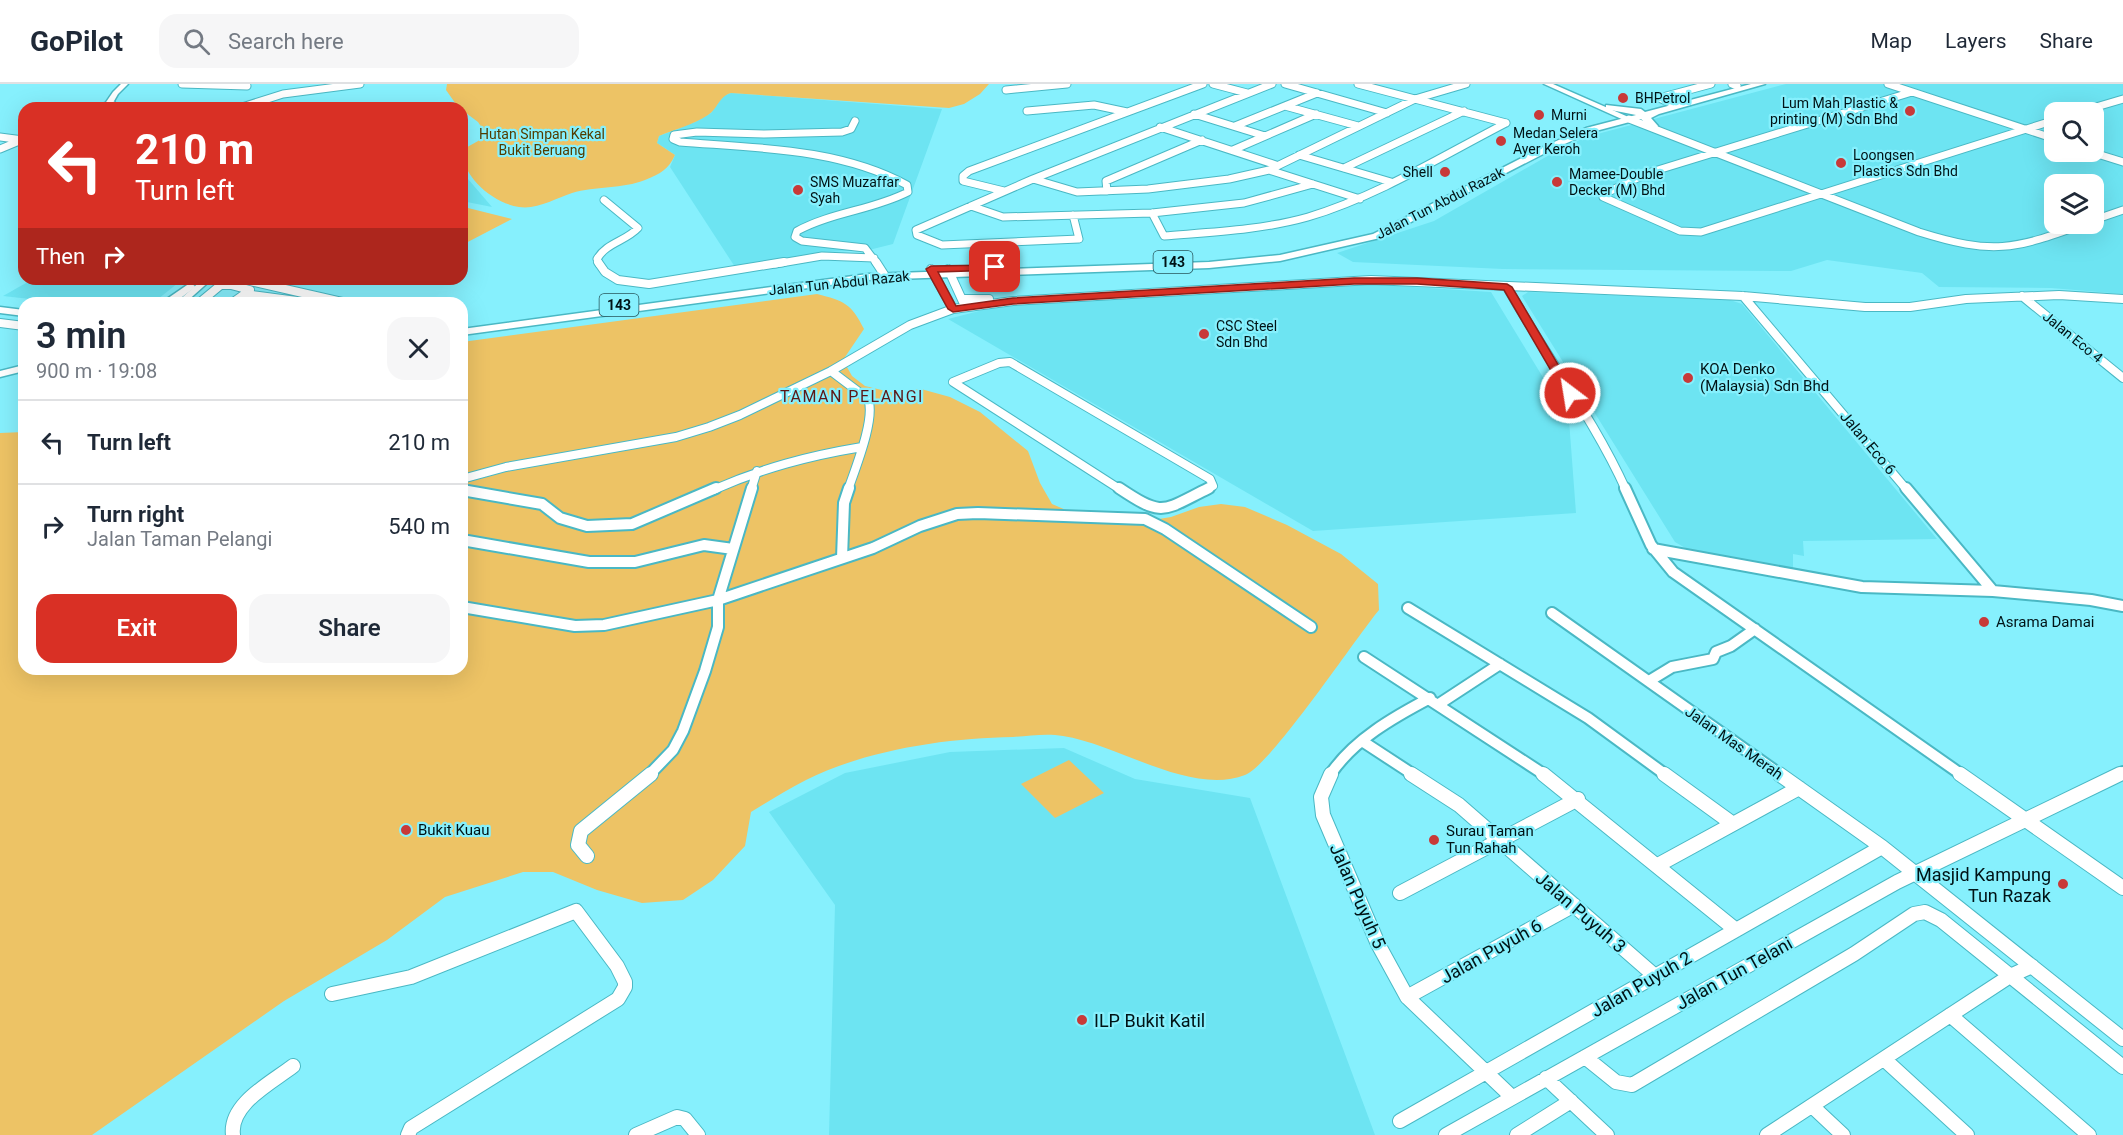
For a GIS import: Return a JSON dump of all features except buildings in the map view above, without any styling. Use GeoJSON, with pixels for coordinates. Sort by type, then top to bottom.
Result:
{"type":"FeatureCollection","features":[{"type":"Feature","properties":{"kind":"highway","name":"Jalan Tun Abdul Razak"},"geometry":{"type":"LineString","coordinates":[[468,326],[841,274],[1228,259],[1287,252],[1369,234],[1549,141],[1629,117],[1761,84]]}},
{"type":"Feature","properties":{"kind":"highway","name":"Jalan Tun Abdul Razak"},"geometry":{"type":"LineString","coordinates":[[1629,117],[1643,111],[1738,85]]}},
{"type":"Feature","properties":{"kind":"highway"},"geometry":{"type":"LineString","coordinates":[[1606,107],[1630,112],[1643,111]]}},
{"type":"Feature","properties":{"kind":"highway"},"geometry":{"type":"LineString","coordinates":[[1605,124],[1612,116],[1606,107]]}},
{"type":"Feature","properties":{"kind":"highway"},"geometry":{"type":"LineString","coordinates":[[1650,126],[1645,117],[1658,111]]}},
{"type":"Feature","properties":{"kind":"highway"},"geometry":{"type":"LineString","coordinates":[[1605,124],[1627,123],[1650,126]]}},
{"type":"Feature","properties":{"kind":"highway","name":"Jalan Tun Abdul Razak"},"geometry":{"type":"LineString","coordinates":[[468,331],[884,273]]}},
{"type":"Feature","properties":{"kind":"highway"},"geometry":{"type":"LineString","coordinates":[[177,297],[194,285]]}},
{"type":"Feature","properties":{"kind":"highway"},"geometry":{"type":"LineString","coordinates":[[0,302],[18,304]]}},
{"type":"Feature","properties":{"kind":"highway"},"geometry":{"type":"LineString","coordinates":[[0,310],[18,312]]}},
{"type":"Feature","properties":{"kind":"main road"},"geometry":{"type":"LineString","coordinates":[[112,102],[115,93],[125,84]]}},
{"type":"Feature","properties":{"kind":"main road"},"geometry":{"type":"LineString","coordinates":[[114,102],[131,84]]}},
{"type":"Feature","properties":{"kind":"main road"},"geometry":{"type":"LineString","coordinates":[[1547,84],[1606,107]]}},
{"type":"Feature","properties":{"kind":"main road"},"geometry":{"type":"LineString","coordinates":[[1556,84],[1629,117]]}},
{"type":"Feature","properties":{"kind":"main road"},"geometry":{"type":"LineString","coordinates":[[0,369],[18,365]]}},
{"type":"Feature","properties":{"kind":"main road"},"geometry":{"type":"LineString","coordinates":[[0,374],[18,370]]}},
{"type":"Feature","properties":{"kind":"street"},"geometry":{"type":"LineString","coordinates":[[182,84],[247,86]]}},
{"type":"Feature","properties":{"kind":"street"},"geometry":{"type":"LineString","coordinates":[[258,102],[283,94],[360,84]]}},
{"type":"Feature","properties":{"kind":"street"},"geometry":{"type":"LineString","coordinates":[[1006,90],[1067,84]]}},
{"type":"Feature","properties":{"kind":"street"},"geometry":{"type":"LineString","coordinates":[[1004,191],[963,181],[963,176],[969,171],[1203,84]]}},
{"type":"Feature","properties":{"kind":"street"},"geometry":{"type":"LineString","coordinates":[[1213,84],[1247,93]]}},
{"type":"Feature","properties":{"kind":"street"},"geometry":{"type":"LineString","coordinates":[[1073,215],[1079,239],[942,244],[917,235],[916,230],[1033,179],[1272,84]]}},
{"type":"Feature","properties":{"kind":"street"},"geometry":{"type":"LineString","coordinates":[[1285,84],[1387,112]]}},
{"type":"Feature","properties":{"kind":"street"},"geometry":{"type":"LineString","coordinates":[[1152,213],[1164,236],[1207,233],[1306,217],[1359,199],[1506,123],[1358,84]]}},
{"type":"Feature","properties":{"kind":"street"},"geometry":{"type":"LineString","coordinates":[[1033,179],[1065,190],[1107,191],[1209,183],[1273,168],[1415,99],[1466,84]]}},
{"type":"Feature","properties":{"kind":"street"},"geometry":{"type":"LineString","coordinates":[[1671,104],[1659,98],[1710,84]]}},
{"type":"Feature","properties":{"kind":"street"},"geometry":{"type":"LineString","coordinates":[[1888,84],[2044,135]]}},
{"type":"Feature","properties":{"kind":"street"},"geometry":{"type":"LineString","coordinates":[[1677,87],[1684,91]]}},
{"type":"Feature","properties":{"kind":"street"},"geometry":{"type":"LineString","coordinates":[[1912,92],[1648,173],[1604,194],[1603,197],[1680,231],[1691,233],[2044,123]]}},
{"type":"Feature","properties":{"kind":"street"},"geometry":{"type":"LineString","coordinates":[[1235,126],[1317,93]]}},
{"type":"Feature","properties":{"kind":"street"},"geometry":{"type":"LineString","coordinates":[[2104,105],[2123,99]]}},
{"type":"Feature","properties":{"kind":"street"},"geometry":{"type":"LineString","coordinates":[[1027,111],[1094,105],[1127,112]]}},
{"type":"Feature","properties":{"kind":"street"},"geometry":{"type":"LineString","coordinates":[[1286,106],[1358,126]]}},
{"type":"Feature","properties":{"kind":"street"},"geometry":{"type":"LineString","coordinates":[[1344,168],[1464,111]]}},
{"type":"Feature","properties":{"kind":"street"},"geometry":{"type":"LineString","coordinates":[[1194,114],[1265,136]]}},
{"type":"Feature","properties":{"kind":"street"},"geometry":{"type":"LineString","coordinates":[[1233,150],[1316,114]]}},
{"type":"Feature","properties":{"kind":"street"},"geometry":{"type":"LineString","coordinates":[[1629,117],[1938,238],[1982,246],[2010,248],[2055,234]]}},
{"type":"Feature","properties":{"kind":"street"},"geometry":{"type":"LineString","coordinates":[[855,121],[851,129],[845,131],[764,134],[697,132],[674,135],[673,139],[680,142],[818,156],[868,167],[895,176],[907,185],[908,192],[885,203],[813,222],[797,231],[795,237],[802,241],[869,250],[884,273]]}},
{"type":"Feature","properties":{"kind":"street"},"geometry":{"type":"LineString","coordinates":[[1160,127],[1233,150],[1313,184],[1359,199]]}},
{"type":"Feature","properties":{"kind":"street"},"geometry":{"type":"LineString","coordinates":[[0,137],[18,139]]}},
{"type":"Feature","properties":{"kind":"street"},"geometry":{"type":"LineString","coordinates":[[1107,191],[1106,181],[1202,140]]}},
{"type":"Feature","properties":{"kind":"street"},"geometry":{"type":"LineString","coordinates":[[0,149],[18,142]]}},
{"type":"Feature","properties":{"kind":"street"},"geometry":{"type":"LineString","coordinates":[[1299,155],[1391,182]]}},
{"type":"Feature","properties":{"kind":"street"},"geometry":{"type":"LineString","coordinates":[[2104,156],[2123,162]]}},
{"type":"Feature","properties":{"kind":"street"},"geometry":{"type":"LineString","coordinates":[[971,206],[1003,217],[1152,213],[1244,203],[1313,184]]}},
{"type":"Feature","properties":{"kind":"street"},"geometry":{"type":"LineString","coordinates":[[604,200],[638,228],[632,235],[603,251],[597,259],[602,270],[608,275],[626,282],[649,284],[822,256],[874,258]]}},
{"type":"Feature","properties":{"kind":"street"},"geometry":{"type":"LineString","coordinates":[[2104,217],[2123,210]]}},
{"type":"Feature","properties":{"kind":"street"},"geometry":{"type":"LineString","coordinates":[[949,271],[964,303]]}},
{"type":"Feature","properties":{"kind":"street"},"geometry":{"type":"LineString","coordinates":[[933,272],[953,309]]}},
{"type":"Feature","properties":{"kind":"street"},"geometry":{"type":"LineString","coordinates":[[468,477],[506,467],[676,437],[740,415],[831,371],[910,325],[964,303],[1371,280],[1743,296],[1840,306],[1888,307],[2059,295],[2123,299]]}},
{"type":"Feature","properties":{"kind":"street"},"geometry":{"type":"LineString","coordinates":[[206,297],[220,285],[231,285],[247,292],[277,297]]}},
{"type":"Feature","properties":{"kind":"street"},"geometry":{"type":"LineString","coordinates":[[240,297],[258,285]]}},
{"type":"Feature","properties":{"kind":"street"},"geometry":{"type":"LineString","coordinates":[[265,285],[319,297]]}},
{"type":"Feature","properties":{"kind":"street"},"geometry":{"type":"LineString","coordinates":[[1507,287],[1532,332],[1613,461],[1640,525],[1653,549],[1673,572],[2123,888]]}},
{"type":"Feature","properties":{"kind":"street","name":"Jalan Eco 6"},"geometry":{"type":"LineString","coordinates":[[1743,296],[1993,591]]}},
{"type":"Feature","properties":{"kind":"street","name":"Jalan Eco 4"},"geometry":{"type":"LineString","coordinates":[[2022,296],[2123,378]]}},
{"type":"Feature","properties":{"kind":"street"},"geometry":{"type":"LineString","coordinates":[[0,323],[18,325]]}},
{"type":"Feature","properties":{"kind":"street"},"geometry":{"type":"LineString","coordinates":[[1125,517],[1131,510],[1144,505],[1166,509],[1210,489],[1213,482],[1014,364],[999,363],[953,382],[1144,505]]}},
{"type":"Feature","properties":{"kind":"street"},"geometry":{"type":"LineString","coordinates":[[831,371],[867,399],[871,406],[862,447],[844,503],[842,558]]}},
{"type":"Feature","properties":{"kind":"street"},"geometry":{"type":"LineString","coordinates":[[468,491],[542,504],[560,518],[587,526],[632,524],[757,471],[810,456],[862,447]]}},
{"type":"Feature","properties":{"kind":"street"},"geometry":{"type":"LineString","coordinates":[[586,856],[579,849],[576,840],[580,831],[660,766],[674,750],[683,731],[712,649],[718,627],[718,600],[757,471]]}},
{"type":"Feature","properties":{"kind":"street"},"geometry":{"type":"LineString","coordinates":[[1137,518],[1144,505]]}},
{"type":"Feature","properties":{"kind":"street"},"geometry":{"type":"LineString","coordinates":[[468,608],[575,626],[604,626],[718,600],[873,548],[920,525],[957,514],[1125,517],[1153,521],[1311,627]]}},
{"type":"Feature","properties":{"kind":"street"},"geometry":{"type":"LineString","coordinates":[[468,541],[589,562],[635,562],[704,545],[733,549]]}},
{"type":"Feature","properties":{"kind":"street"},"geometry":{"type":"LineString","coordinates":[[1653,549],[1862,587],[1993,591],[2091,600],[2123,606]]}},
{"type":"Feature","properties":{"kind":"street"},"geometry":{"type":"LineString","coordinates":[[1408,608],[1598,725],[1733,824]]}},
{"type":"Feature","properties":{"kind":"street","name":"Jalan Mas Merah"},"geometry":{"type":"LineString","coordinates":[[1552,614],[1882,847],[2123,1039]]}},
{"type":"Feature","properties":{"kind":"street"},"geometry":{"type":"LineString","coordinates":[[1648,681],[1672,667],[1713,659],[1716,652],[1731,646],[1755,629]]}},
{"type":"Feature","properties":{"kind":"street"},"geometry":{"type":"LineString","coordinates":[[1364,657],[1534,766],[1736,930]]}},
{"type":"Feature","properties":{"kind":"street","name":"Jalan Puyuh 5"},"geometry":{"type":"LineString","coordinates":[[1500,664],[1434,701],[1392,718],[1362,741],[1329,776],[1321,797],[1323,815],[1378,944],[1407,997],[1512,1097]]}},
{"type":"Feature","properties":{"kind":"street","name":"Jalan Puyuh 3"},"geometry":{"type":"LineString","coordinates":[[1362,741],[1450,799],[1655,976]]}},
{"type":"Feature","properties":{"kind":"street","name":"Jalan Tun Telani"},"geometry":{"type":"LineString","coordinates":[[1446,1135],[1915,873],[2123,772]]}},
{"type":"Feature","properties":{"kind":"street"},"geometry":{"type":"LineString","coordinates":[[1658,865],[1799,788]]}},
{"type":"Feature","properties":{"kind":"street"},"geometry":{"type":"LineString","coordinates":[[1400,893],[1578,800]]}},
{"type":"Feature","properties":{"kind":"street","name":"Jalan Puyuh 2"},"geometry":{"type":"LineString","coordinates":[[1400,1121],[1882,847]]}},
{"type":"Feature","properties":{"kind":"street","name":"Jalan Puyuh 6"},"geometry":{"type":"LineString","coordinates":[[1407,997],[1574,905]]}},
{"type":"Feature","properties":{"kind":"street"},"geometry":{"type":"LineString","coordinates":[[332,994],[411,977],[576,911],[618,968],[625,982],[625,990],[618,999],[411,1128],[408,1135]]}},
{"type":"Feature","properties":{"kind":"street"},"geometry":{"type":"LineString","coordinates":[[1585,1057],[1616,1082],[1632,1085],[1919,913],[1925,912],[1941,920],[2123,1067]]}},
{"type":"Feature","properties":{"kind":"street"},"geometry":{"type":"LineString","coordinates":[[1767,1135],[2010,976],[2032,966]]}},
{"type":"Feature","properties":{"kind":"street"},"geometry":{"type":"LineString","coordinates":[[1950,1016],[2089,1135]]}},
{"type":"Feature","properties":{"kind":"street"},"geometry":{"type":"LineString","coordinates":[[1884,1059],[1966,1135]]}},
{"type":"Feature","properties":{"kind":"street"},"geometry":{"type":"LineString","coordinates":[[233,1135],[234,1118],[239,1108],[293,1066]]}},
{"type":"Feature","properties":{"kind":"street"},"geometry":{"type":"LineString","coordinates":[[1546,1078],[1607,1135]]}},
{"type":"Feature","properties":{"kind":"street"},"geometry":{"type":"LineString","coordinates":[[1517,1135],[1571,1101]]}},
{"type":"Feature","properties":{"kind":"street"},"geometry":{"type":"LineString","coordinates":[[1812,1106],[1843,1135]]}},
{"type":"Feature","properties":{"kind":"street"},"geometry":{"type":"LineString","coordinates":[[636,1135],[677,1117],[685,1119],[698,1135]]}},
{"type":"Feature","properties":{"kind":"shaded area"},"geometry":{"type":"Polygon","coordinates":[[[1786,84],[2123,84],[2123,294],[2051,288],[1939,287],[1922,273],[1827,260],[1791,271],[1503,269],[1353,262],[1337,253],[1434,221],[1558,150],[1586,137],[1786,84]]]}},
{"type":"Feature","properties":{"kind":"shaded area","name":"SMS Muzaffar Syah"},"geometry":{"type":"Polygon","coordinates":[[[731,93],[942,109],[893,244],[869,250],[828,252],[735,267],[670,167],[675,155],[657,143],[659,136],[711,113],[723,96],[731,93]]]}},
{"type":"Feature","properties":{"kind":"shaded area"},"geometry":{"type":"Polygon","coordinates":[[[468,179],[492,207],[468,202],[468,179]]]}},
{"type":"Feature","properties":{"kind":"shaded area"},"geometry":{"type":"Polygon","coordinates":[[[1319,281],[1491,292],[1569,420],[1576,513],[1313,531],[948,319],[1041,295],[1319,281]]]}},
{"type":"Feature","properties":{"kind":"shaded area"},"geometry":{"type":"Polygon","coordinates":[[[22,285],[176,285],[160,297],[3,296],[22,285]]]}},
{"type":"Feature","properties":{"kind":"shaded area"},"geometry":{"type":"Polygon","coordinates":[[[1528,292],[1730,300],[1742,304],[1937,539],[1803,541],[1804,556],[1793,554],[1793,568],[1687,549],[1675,542],[1522,296],[1528,292]]]}},
{"type":"Feature","properties":{"kind":"shaded area","name":"ILP Bukit Katil"},"geometry":{"type":"Polygon","coordinates":[[[1064,748],[1135,779],[1250,798],[1375,1135],[829,1135],[835,905],[769,812],[845,773],[950,752],[1064,748]]]}},
{"type":"Feature","properties":{"kind":"green space","name":"Hutan Simpan Kekal Bukit Beruang"},"geometry":{"type":"Polygon","coordinates":[[[447,84],[989,84],[980,94],[964,104],[949,108],[731,93],[723,97],[711,112],[702,118],[659,136],[657,143],[675,155],[670,164],[660,173],[636,183],[581,191],[526,207],[509,205],[499,200],[473,179],[468,172],[468,147],[478,141],[484,131],[478,122],[468,114],[468,102],[454,102],[446,90],[447,84]]]}},
{"type":"Feature","properties":{"kind":"green space"},"geometry":{"type":"Polygon","coordinates":[[[468,208],[512,219],[468,242],[468,208]]]}},
{"type":"Feature","properties":{"kind":"green space"},"geometry":{"type":"Polygon","coordinates":[[[817,294],[834,299],[851,308],[864,329],[843,360],[852,376],[865,386],[894,393],[921,389],[950,397],[980,412],[1028,451],[1040,483],[1052,504],[1094,522],[1135,523],[1171,517],[1199,507],[1221,504],[1245,507],[1287,525],[1341,554],[1378,584],[1379,610],[1274,749],[1245,775],[1224,780],[1201,779],[1178,774],[1084,741],[1051,735],[961,740],[880,753],[806,780],[751,812],[745,846],[713,880],[683,900],[642,903],[597,890],[553,872],[523,872],[445,897],[387,940],[284,1001],[92,1135],[0,1135],[0,433],[18,432],[18,675],[468,675],[468,341],[817,294]]]}},
{"type":"Feature","properties":{"kind":"green space"},"geometry":{"type":"Polygon","coordinates":[[[1069,760],[1104,793],[1055,818],[1021,784],[1069,760]]]}},
{"type":"Feature","properties":{"kind":"place","name":"BHPetrol"},"geometry":{"type":"Point","coordinates":[1623,98]}},
{"type":"Feature","properties":{"kind":"place","name":"Lum Mah Plastic & printing (M) Sdn Bhd"},"geometry":{"type":"Point","coordinates":[1910,111]}},
{"type":"Feature","properties":{"kind":"place","name":"Murni"},"geometry":{"type":"Point","coordinates":[1539,115]}},
{"type":"Feature","properties":{"kind":"place","name":"Medan Selera Ayer Keroh"},"geometry":{"type":"Point","coordinates":[1501,141]}},
{"type":"Feature","properties":{"kind":"place","name":"Loongsen Plastics Sdn Bhd"},"geometry":{"type":"Point","coordinates":[1841,163]}},
{"type":"Feature","properties":{"kind":"place","name":"Shell"},"geometry":{"type":"Point","coordinates":[1445,172]}},
{"type":"Feature","properties":{"kind":"place","name":"Mamee-Double Decker (M) Bhd"},"geometry":{"type":"Point","coordinates":[1557,182]}},
{"type":"Feature","properties":{"kind":"place","name":"SMS Muzaffar Syah"},"geometry":{"type":"Point","coordinates":[798,190]}},
{"type":"Feature","properties":{"kind":"place","name":"CSC Steel Sdn Bhd"},"geometry":{"type":"Point","coordinates":[1204,334]}},
{"type":"Feature","properties":{"kind":"place","name":"KOA Denko (Malaysia) Sdn Bhd"},"geometry":{"type":"Point","coordinates":[1688,378]}},
{"type":"Feature","properties":{"kind":"place","name":"Asrama Damai"},"geometry":{"type":"Point","coordinates":[1984,622]}},
{"type":"Feature","properties":{"kind":"place","name":"Bukit Kuau"},"geometry":{"type":"Point","coordinates":[406,830]}},
{"type":"Feature","properties":{"kind":"place","name":"Surau Taman Tun Rahah"},"geometry":{"type":"Point","coordinates":[1434,840]}},
{"type":"Feature","properties":{"kind":"place","name":"Masjid Kampung Tun Razak"},"geometry":{"type":"Point","coordinates":[2063,884]}},
{"type":"Feature","properties":{"kind":"place","name":"ILP Bukit Katil"},"geometry":{"type":"Point","coordinates":[1082,1020]}},
{"type":"Feature","properties":{"kind":"district","name":"TAMAN PELANGI"},"geometry":{"type":"Point","coordinates":[852,396]}},
{"type":"Feature","properties":{"kind":"route"},"geometry":{"type":"LineString","coordinates":[[995,267],[931,269],[953,309],[1013,301],[1371,280],[1507,287],[1570,393]]}}]}
